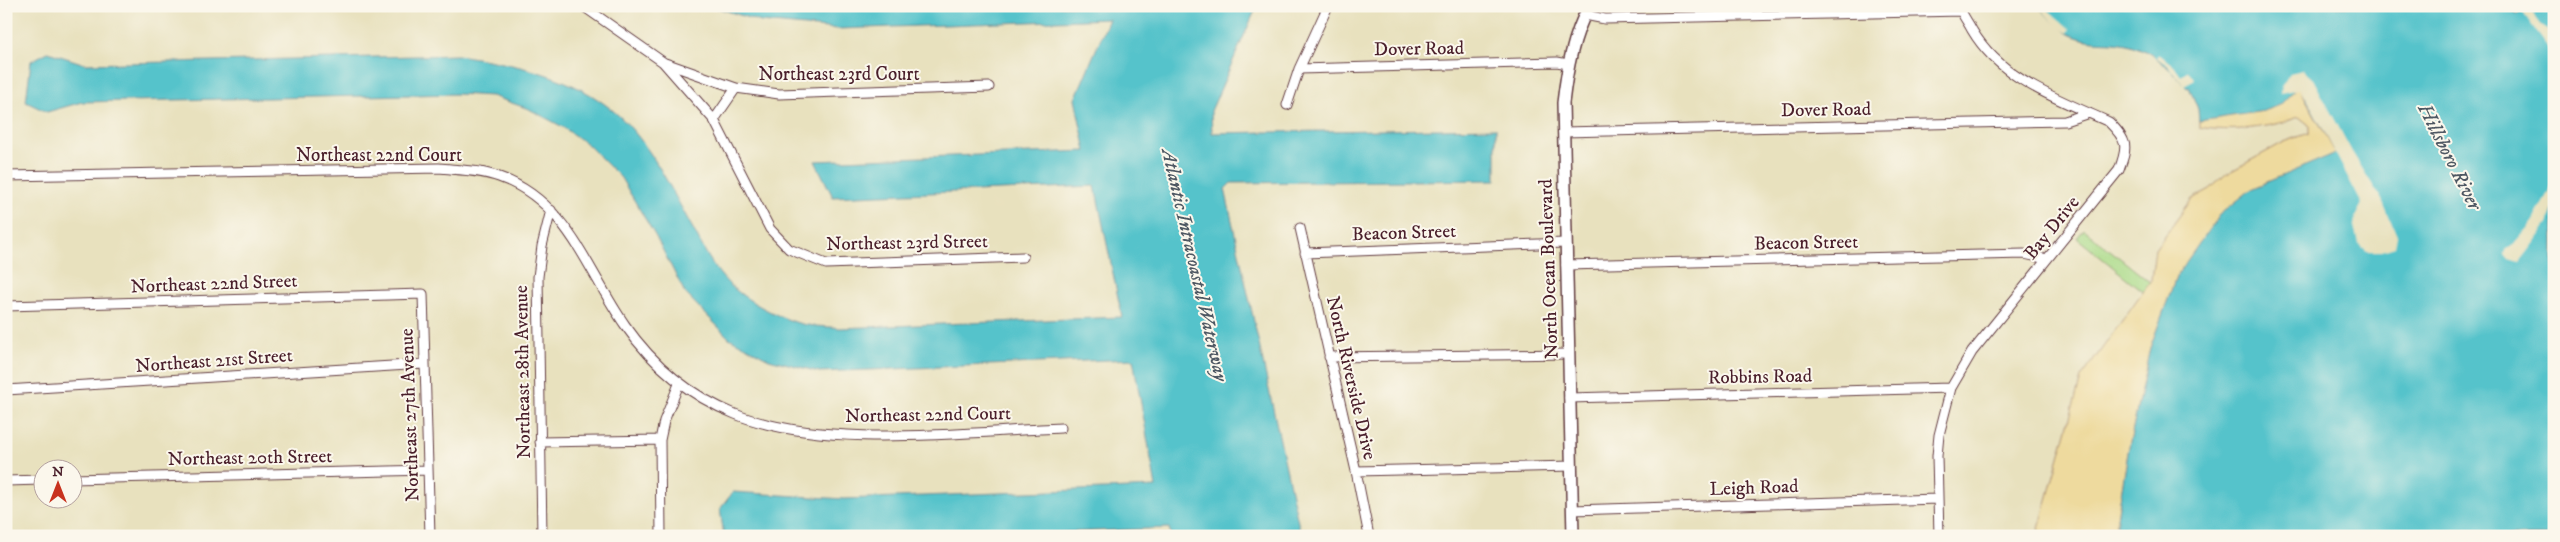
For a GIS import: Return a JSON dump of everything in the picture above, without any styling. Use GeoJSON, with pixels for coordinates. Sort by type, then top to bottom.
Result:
{"type":"FeatureCollection","features":[{"type":"Feature","properties":{"kind":"main road","name":"North Ocean Boulevard"},"geometry":{"type":"LineString","coordinates":[[1573,536],[1562,103],[1568,64],[1587,11]]}},
{"type":"Feature","properties":{"kind":"street","name":"Northeast 23rd Street"},"geometry":{"type":"LineString","coordinates":[[583,6],[663,62],[714,120],[770,229],[789,249],[806,258],[826,264],[1022,257]]}},
{"type":"Feature","properties":{"kind":"street"},"geometry":{"type":"LineString","coordinates":[[1287,105],[1299,69],[1328,6]]}},
{"type":"Feature","properties":{"kind":"street"},"geometry":{"type":"LineString","coordinates":[[1587,11],[1605,19],[1960,8]]}},
{"type":"Feature","properties":{"kind":"street","name":"Bay Drive"},"geometry":{"type":"LineString","coordinates":[[1939,536],[1939,435],[1951,388],[1972,352],[2120,170],[2126,150],[2121,134],[2109,122],[2014,76],[1991,56],[1960,8]]}},
{"type":"Feature","properties":{"kind":"street","name":"Northeast 23rd Court"},"geometry":{"type":"LineString","coordinates":[[663,62],[736,88],[778,94],[989,87]]}},
{"type":"Feature","properties":{"kind":"street","name":"Dover Road"},"geometry":{"type":"LineString","coordinates":[[1299,69],[1557,62],[1568,64]]}},
{"type":"Feature","properties":{"kind":"street"},"geometry":{"type":"LineString","coordinates":[[714,120],[736,88]]}},
{"type":"Feature","properties":{"kind":"street","name":"Dover Road"},"geometry":{"type":"LineString","coordinates":[[1562,132],[2065,121],[2089,113]]}},
{"type":"Feature","properties":{"kind":"street","name":"Northeast 22nd Court"},"geometry":{"type":"LineString","coordinates":[[6,176],[439,168],[474,171],[499,177],[529,192],[551,210],[574,238],[625,325],[652,358],[680,384],[735,414],[778,428],[859,436],[1061,428]]}},
{"type":"Feature","properties":{"kind":"street","name":"Northeast 28th Avenue"},"geometry":{"type":"LineString","coordinates":[[542,536],[538,277],[542,246],[551,210]]}},
{"type":"Feature","properties":{"kind":"street","name":"North Riverside Drive"},"geometry":{"type":"LineString","coordinates":[[1300,228],[1356,471],[1369,536]]}},
{"type":"Feature","properties":{"kind":"street","name":"Beacon Street"},"geometry":{"type":"LineString","coordinates":[[1305,253],[1565,243]]}},
{"type":"Feature","properties":{"kind":"street","name":"Beacon Street"},"geometry":{"type":"LineString","coordinates":[[1566,265],[2024,254],[2047,259]]}},
{"type":"Feature","properties":{"kind":"street","name":"Northeast 22nd Street"},"geometry":{"type":"LineString","coordinates":[[6,306],[423,294]]}},
{"type":"Feature","properties":{"kind":"street","name":"Northeast 27th Avenue"},"geometry":{"type":"LineString","coordinates":[[423,294],[430,536]]}},
{"type":"Feature","properties":{"kind":"street"},"geometry":{"type":"LineString","coordinates":[[1329,357],[1568,354]]}},
{"type":"Feature","properties":{"kind":"street","name":"Northeast 21st Street"},"geometry":{"type":"LineString","coordinates":[[6,390],[424,364]]}},
{"type":"Feature","properties":{"kind":"street"},"geometry":{"type":"LineString","coordinates":[[661,536],[660,440],[664,421],[680,384]]}},
{"type":"Feature","properties":{"kind":"street","name":"Robbins Road"},"geometry":{"type":"LineString","coordinates":[[1569,398],[1951,388]]}},
{"type":"Feature","properties":{"kind":"street"},"geometry":{"type":"LineString","coordinates":[[540,442],[660,440]]}},
{"type":"Feature","properties":{"kind":"street"},"geometry":{"type":"LineString","coordinates":[[1356,471],[1572,466]]}},
{"type":"Feature","properties":{"kind":"street","name":"Northeast 20th Street"},"geometry":{"type":"LineString","coordinates":[[82,479],[428,470]]}},
{"type":"Feature","properties":{"kind":"street"},"geometry":{"type":"LineString","coordinates":[[6,481],[32,480]]}},
{"type":"Feature","properties":{"kind":"street","name":"Leigh Road"},"geometry":{"type":"LineString","coordinates":[[1572,510],[1938,499]]}},
{"type":"Feature","properties":{"kind":"green space"},"geometry":{"type":"Polygon","coordinates":[[[2084,229],[2157,288],[2151,298],[2077,238],[2084,229]]]}},
{"type":"Feature","properties":{"kind":"sand"},"geometry":{"type":"Polygon","coordinates":[[[2298,85],[2336,154],[2253,188],[2177,275],[2150,348],[2129,447],[2114,536],[2037,536],[2081,378],[2151,280],[2155,249],[2192,199],[2210,189],[2226,174],[2284,142],[2309,133],[2309,125],[2299,117],[2262,127],[2223,130],[2199,127],[2199,120],[2252,111],[2278,101],[2298,85]]]}},
{"type":"Feature","properties":{"kind":"water","name":"Atlantic Intracoastal Waterway"},"geometry":{"type":"Polygon","coordinates":[[[712,6],[1257,6],[1211,111],[1212,133],[1496,128],[1496,180],[1231,183],[1225,189],[1301,536],[1171,536],[1169,528],[967,536],[724,536],[720,509],[733,492],[844,499],[1156,487],[1133,359],[819,372],[769,359],[729,338],[685,293],[656,237],[621,178],[587,144],[561,126],[529,109],[492,96],[457,94],[82,102],[47,112],[26,102],[31,61],[48,52],[85,64],[458,55],[521,67],[542,73],[581,90],[617,114],[650,152],[718,272],[736,290],[769,311],[786,319],[806,325],[840,328],[1122,317],[1095,186],[833,197],[815,161],[1086,151],[1075,99],[1109,19],[838,29],[761,22],[712,6]]]}},
{"type":"Feature","properties":{"kind":"water","name":"Hillsboro River"},"geometry":{"type":"Polygon","coordinates":[[[2038,6],[2506,6],[2517,14],[2535,6],[2554,6],[2554,536],[2114,536],[2129,447],[2150,348],[2177,275],[2219,215],[2253,188],[2336,153],[2299,85],[2280,105],[2264,111],[2199,121],[2198,109],[2189,87],[2187,88],[2155,57],[2125,43],[2093,41],[2073,36],[2060,28],[2038,6]]]}},
{"type":"Feature","properties":{"kind":"pier"},"geometry":{"type":"Polygon","coordinates":[[[2038,6],[2044,6],[2070,29],[2068,33],[2058,28],[2038,6]]]}},
{"type":"Feature","properties":{"kind":"pier"},"geometry":{"type":"Polygon","coordinates":[[[2529,8],[2542,26],[2554,36],[2554,56],[2521,10],[2529,8]]]}},
{"type":"Feature","properties":{"kind":"pier"},"geometry":{"type":"Polygon","coordinates":[[[2159,54],[2174,66],[2181,76],[2187,71],[2195,79],[2184,85],[2166,64],[2157,58],[2159,54]]]}},
{"type":"Feature","properties":{"kind":"pier"},"geometry":{"type":"Polygon","coordinates":[[[2303,70],[2313,79],[2352,152],[2382,200],[2397,236],[2395,247],[2382,251],[2367,251],[2358,243],[2354,227],[2355,217],[2362,204],[2307,99],[2299,89],[2280,93],[2281,87],[2290,73],[2303,70]]]}},
{"type":"Feature","properties":{"kind":"pier"},"geometry":{"type":"Polygon","coordinates":[[[2554,175],[2554,209],[2548,224],[2519,262],[2509,259],[2505,254],[2506,249],[2516,242],[2530,226],[2548,194],[2554,175]]]}}]}
